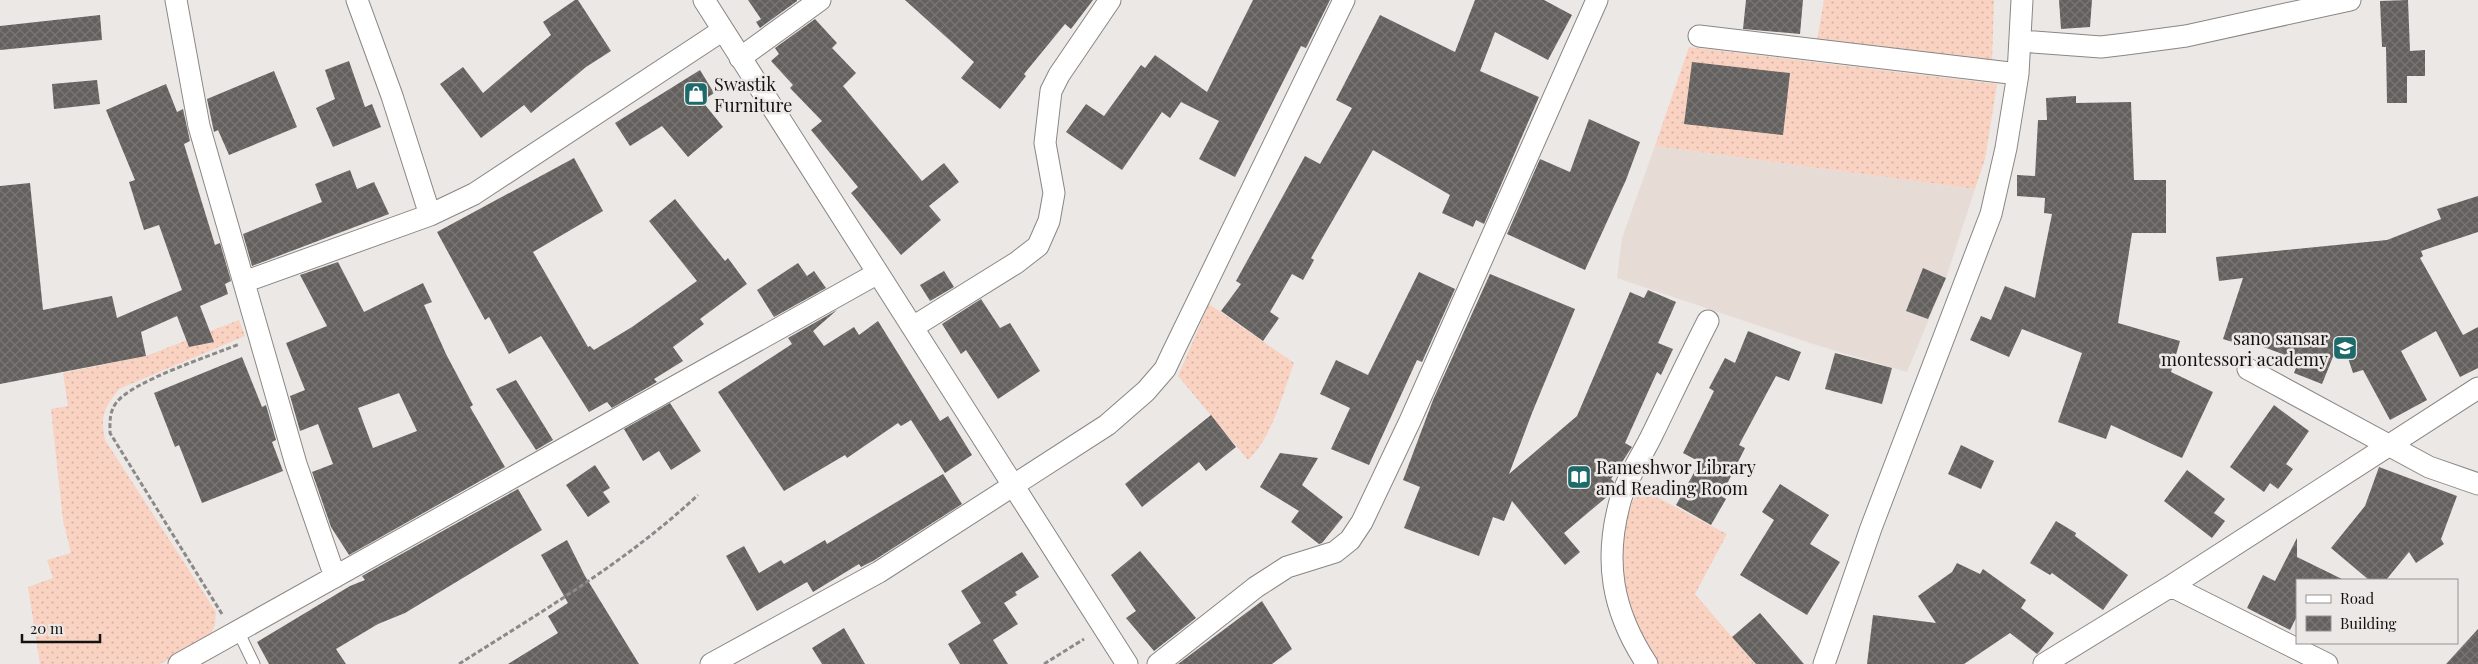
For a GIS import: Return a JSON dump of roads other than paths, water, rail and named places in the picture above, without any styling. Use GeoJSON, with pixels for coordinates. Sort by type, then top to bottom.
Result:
{"type":"FeatureCollection","features":[{"type":"Feature","properties":{"kind":"street"},"geometry":{"type":"LineString","coordinates":[[176,0],[199,126],[296,464],[335,577]]}},
{"type":"Feature","properties":{"kind":"street"},"geometry":{"type":"LineString","coordinates":[[357,0],[392,96],[430,215]]}},
{"type":"Feature","properties":{"kind":"street"},"geometry":{"type":"LineString","coordinates":[[704,0],[1127,664]]}},
{"type":"Feature","properties":{"kind":"street"},"geometry":{"type":"LineString","coordinates":[[740,58],[820,0]]}},
{"type":"Feature","properties":{"kind":"street"},"geometry":{"type":"LineString","coordinates":[[913,327],[1016,263],[1038,246],[1048,221],[1054,193],[1045,143],[1051,91],[1059,75],[1110,0]]}},
{"type":"Feature","properties":{"kind":"street"},"geometry":{"type":"LineString","coordinates":[[711,664],[879,572],[1124,413],[1165,369],[1344,0]]}},
{"type":"Feature","properties":{"kind":"street"},"geometry":{"type":"LineString","coordinates":[[1158,664],[1256,587],[1287,567],[1335,552],[1350,540],[1362,522],[1410,421],[1597,0]]}},
{"type":"Feature","properties":{"kind":"street"},"geometry":{"type":"LineString","coordinates":[[1827,662],[1871,528],[1991,214],[2006,148],[2018,74],[2022,0]]}},
{"type":"Feature","properties":{"kind":"street"},"geometry":{"type":"LineString","coordinates":[[2020,41],[2101,47],[2186,36],[2350,0]]}},
{"type":"Feature","properties":{"kind":"street"},"geometry":{"type":"LineString","coordinates":[[244,282],[430,215],[474,194],[723,30]]}},
{"type":"Feature","properties":{"kind":"street"},"geometry":{"type":"LineString","coordinates":[[1699,36],[2018,74]]}},
{"type":"Feature","properties":{"kind":"street"},"geometry":{"type":"LineString","coordinates":[[179,664],[878,273]]}},
{"type":"Feature","properties":{"kind":"street"},"geometry":{"type":"LineString","coordinates":[[1647,664],[1630,638],[1617,601],[1612,572],[1613,535],[1622,497],[1708,321]]}},
{"type":"Feature","properties":{"kind":"street"},"geometry":{"type":"LineString","coordinates":[[2248,369],[2429,467],[2478,484]]}},
{"type":"Feature","properties":{"kind":"street"},"geometry":{"type":"LineString","coordinates":[[2044,664],[2171,586],[2478,388]]}},
{"type":"Feature","properties":{"kind":"street"},"geometry":{"type":"LineString","coordinates":[[2171,586],[2327,664]]}},
{"type":"Feature","properties":{"kind":"lane"},"geometry":{"type":"LineString","coordinates":[[236,632],[254,664]]}},
{"type":"Feature","properties":{"kind":"place","name":"Swastik Furniture"},"geometry":{"type":"Point","coordinates":[696,94]}},
{"type":"Feature","properties":{"kind":"place","name":"sano sansar montessori academy"},"geometry":{"type":"Point","coordinates":[2345,348]}},
{"type":"Feature","properties":{"kind":"place","name":"Rameshwor Library and Reading Room"},"geometry":{"type":"Point","coordinates":[1579,477]}}]}
